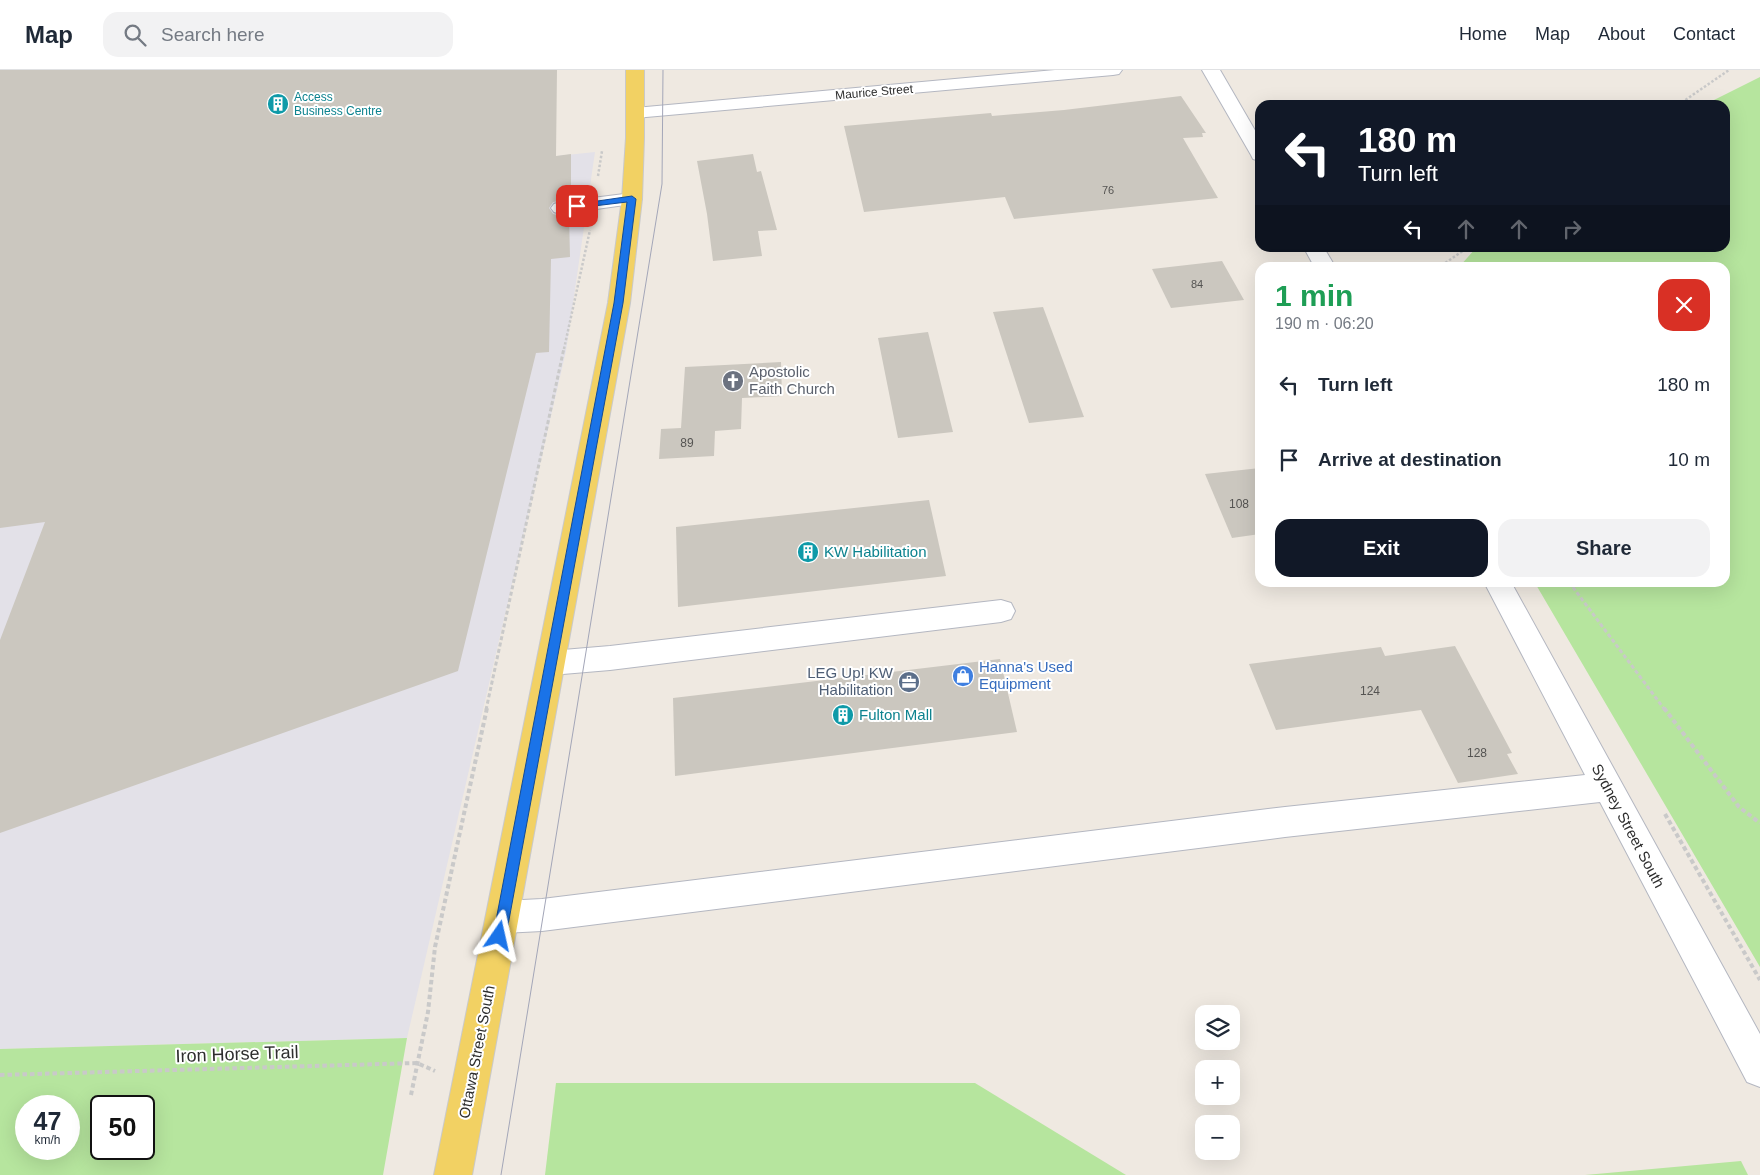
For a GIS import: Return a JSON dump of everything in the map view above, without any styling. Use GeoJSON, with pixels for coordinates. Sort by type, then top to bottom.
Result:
{"type":"FeatureCollection","features":[{"type":"Feature","properties":{"kind":"main road","name":"Ottawa Street South"},"geometry":{"type":"LineString","coordinates":[[453,1175],[619,303],[632,199],[635,70]]}},
{"type":"Feature","properties":{"kind":"street","name":"Maurice Street"},"geometry":{"type":"LineString","coordinates":[[635,114],[1113,70]]}},
{"type":"Feature","properties":{"kind":"street"},"geometry":{"type":"LineString","coordinates":[[1211,70],[1255,146]]}},
{"type":"Feature","properties":{"kind":"street"},"geometry":{"type":"LineString","coordinates":[[561,208],[632,199]]}},
{"type":"Feature","properties":{"kind":"street","name":"Sydney Street South"},"geometry":{"type":"LineString","coordinates":[[1500,587],[1760,1069]]}},
{"type":"Feature","properties":{"kind":"street"},"geometry":{"type":"LineString","coordinates":[[551,663],[610,658],[1001,611]]}},
{"type":"Feature","properties":{"kind":"street"},"geometry":{"type":"LineString","coordinates":[[503,917],[542,915],[1285,822],[1607,787]]}},
{"type":"Feature","properties":{"kind":"path"},"geometry":{"type":"LineString","coordinates":[[1685,100],[1729,70]]}},
{"type":"Feature","properties":{"kind":"path"},"geometry":{"type":"LineString","coordinates":[[411,1095],[428,1012],[435,947],[590,231],[602,150]]}},
{"type":"Feature","properties":{"kind":"path"},"geometry":{"type":"LineString","coordinates":[[1447,262],[1461,252]]}},
{"type":"Feature","properties":{"kind":"path"},"geometry":{"type":"LineString","coordinates":[[1573,587],[1739,807],[1760,823]]}},
{"type":"Feature","properties":{"kind":"path","name":"Iron Horse Trail"},"geometry":{"type":"LineString","coordinates":[[0,1075],[417,1063],[470,1091]]}},
{"type":"Feature","properties":{"kind":"shaded area"},"geometry":{"type":"Polygon","coordinates":[[[595,152],[566,351],[407,1038],[0,1049],[0,216],[595,152]]]}},
{"type":"Feature","properties":{"kind":"green space"},"geometry":{"type":"Polygon","coordinates":[[[1760,77],[1760,967],[1537,587],[1730,587],[1730,262],[1463,262],[1472,252],[1730,252],[1730,100],[1714,100],[1760,77]]]}},
{"type":"Feature","properties":{"kind":"green space"},"geometry":{"type":"Polygon","coordinates":[[[407,1038],[383,1175],[0,1175],[0,1049],[407,1038]]]}},
{"type":"Feature","properties":{"kind":"green space"},"geometry":{"type":"Polygon","coordinates":[[[556,1083],[975,1083],[1126,1175],[545,1175],[556,1083]]]}},
{"type":"Feature","properties":{"kind":"green space"},"geometry":{"type":"Polygon","coordinates":[[[1741,1161],[1748,1175],[1585,1175],[1741,1161]]]}},
{"type":"Feature","properties":{"kind":"building"},"geometry":{"type":"Polygon","coordinates":[[[0,70],[557,70],[556,156],[571,154],[571,187],[569,188],[569,199],[553,202],[549,208],[553,214],[569,215],[570,257],[551,259],[549,352],[536,353],[458,671],[0,833],[0,640],[45,522],[0,528],[0,70]]]}},
{"type":"Feature","properties":{"kind":"building"},"geometry":{"type":"Polygon","coordinates":[[[1181,96],[1206,133],[1202,133],[1203,137],[1183,138],[1218,198],[1014,219],[1005,197],[864,212],[844,126],[991,113],[992,116],[1064,110],[1181,96]]]}},
{"type":"Feature","properties":{"kind":"building"},"geometry":{"type":"Polygon","coordinates":[[[753,154],[757,172],[761,171],[777,230],[758,231],[762,256],[713,261],[707,214],[697,161],[753,154]]]}},
{"type":"Feature","properties":{"kind":"building"},"geometry":{"type":"Polygon","coordinates":[[[1222,261],[1244,300],[1171,308],[1152,269],[1222,261]]]}},
{"type":"Feature","properties":{"kind":"building"},"geometry":{"type":"Polygon","coordinates":[[[1043,307],[1084,417],[1029,423],[993,312],[1043,307]]]}},
{"type":"Feature","properties":{"kind":"building"},"geometry":{"type":"Polygon","coordinates":[[[928,332],[953,432],[898,438],[878,338],[928,332]]]}},
{"type":"Feature","properties":{"kind":"building"},"geometry":{"type":"Polygon","coordinates":[[[781,362],[782,396],[742,398],[741,429],[715,431],[714,456],[659,459],[661,429],[681,428],[685,367],[781,362]]]}},
{"type":"Feature","properties":{"kind":"building"},"geometry":{"type":"Polygon","coordinates":[[[1255,469],[1255,535],[1232,538],[1205,474],[1255,469]]]}},
{"type":"Feature","properties":{"kind":"building","name":"KW Habilitation"},"geometry":{"type":"Polygon","coordinates":[[[929,500],[946,576],[678,607],[676,527],[929,500]]]}},
{"type":"Feature","properties":{"kind":"building"},"geometry":{"type":"Polygon","coordinates":[[[1455,646],[1512,753],[1507,754],[1518,774],[1458,783],[1421,710],[1276,730],[1249,664],[1381,647],[1385,656],[1455,646]]]}},
{"type":"Feature","properties":{"kind":"building","name":"Fulton Mall"},"geometry":{"type":"Polygon","coordinates":[[[1000,659],[1017,732],[675,776],[673,698],[1000,659]]]}},
{"type":"Feature","properties":{"kind":"tram line"},"geometry":{"type":"LineString","coordinates":[[501,1175],[662,184],[663,70]]}},
{"type":"Feature","properties":{"kind":"place","name":"Access Business Centre"},"geometry":{"type":"Point","coordinates":[278,104]}},
{"type":"Feature","properties":{"kind":"place","name":"Apostolic Faith Church"},"geometry":{"type":"Point","coordinates":[733,381]}},
{"type":"Feature","properties":{"kind":"place","name":"KW Habilitation"},"geometry":{"type":"Point","coordinates":[808,552]}},
{"type":"Feature","properties":{"kind":"place","name":"Hanna's Used Equipment"},"geometry":{"type":"Point","coordinates":[963,676]}},
{"type":"Feature","properties":{"kind":"place","name":"LEG Up! KW Habilitation"},"geometry":{"type":"Point","coordinates":[909,682]}},
{"type":"Feature","properties":{"kind":"place","name":"Fulton Mall"},"geometry":{"type":"Point","coordinates":[843,715]}},
{"type":"Feature","properties":{"kind":"route"},"geometry":{"type":"LineString","coordinates":[[499,936],[619,303],[632,199],[577,206]]}}]}
